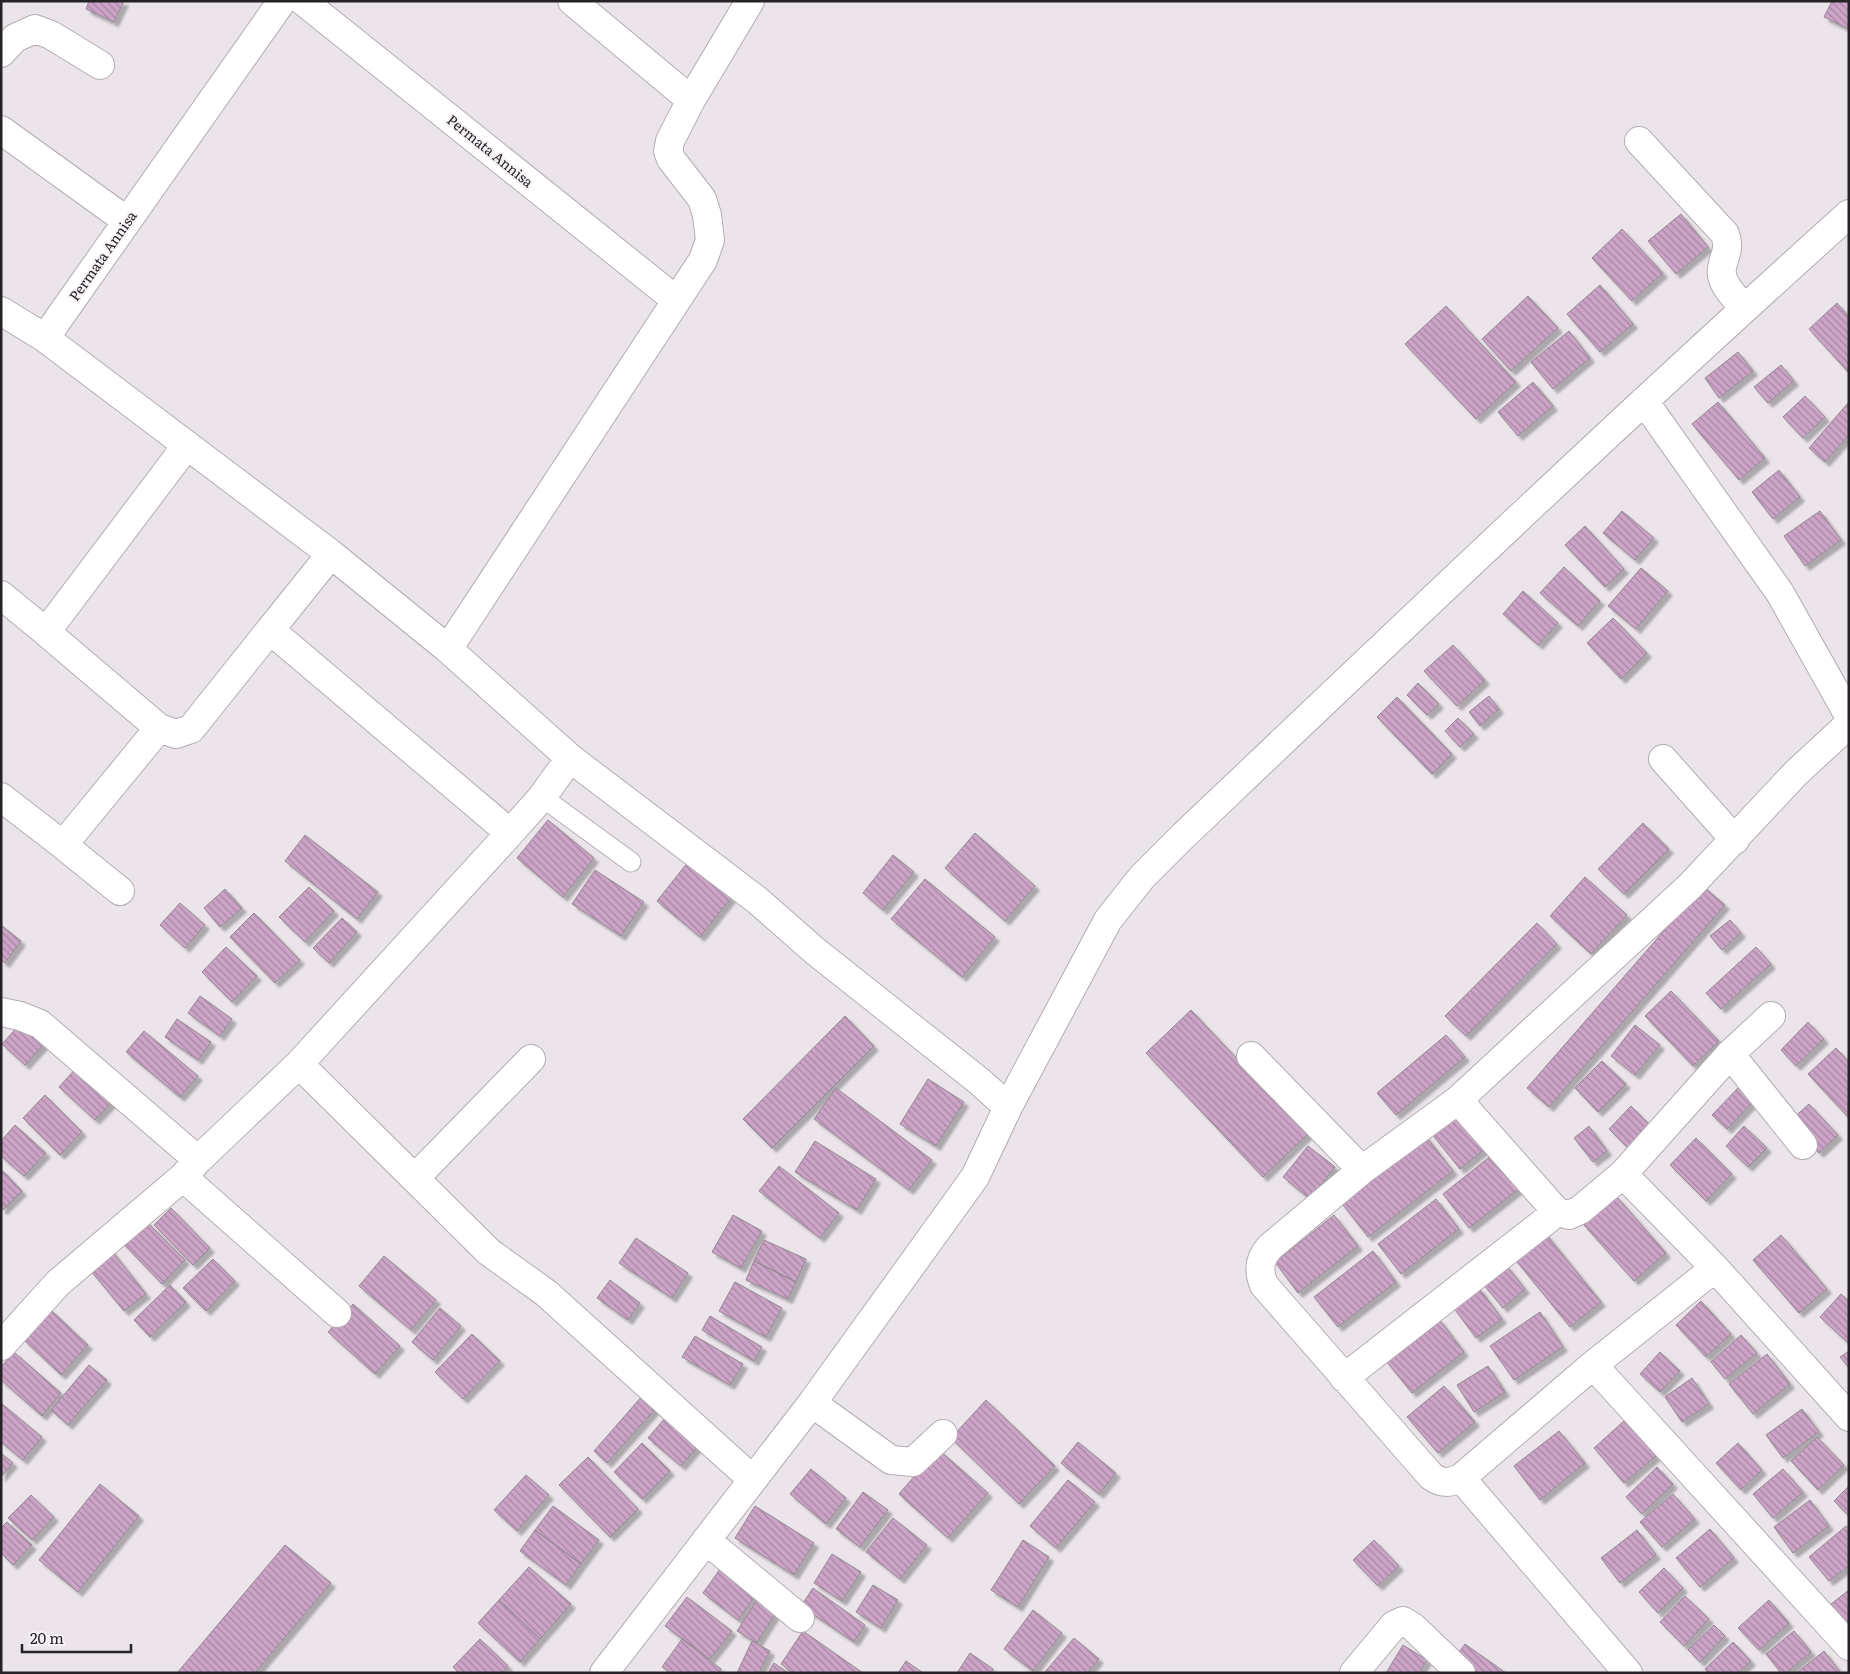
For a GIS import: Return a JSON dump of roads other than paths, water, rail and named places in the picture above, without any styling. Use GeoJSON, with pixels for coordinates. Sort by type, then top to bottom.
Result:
{"type":"FeatureCollection","features":[{"type":"Feature","properties":{"kind":"street","name":"Permata Annisa"},"geometry":{"type":"LineString","coordinates":[[45,338],[282,1]]}},
{"type":"Feature","properties":{"kind":"street","name":"Permata Annisa"},"geometry":{"type":"LineString","coordinates":[[303,1],[676,300]]}},
{"type":"Feature","properties":{"kind":"street"},"geometry":{"type":"LineString","coordinates":[[572,1],[691,100]]}},
{"type":"Feature","properties":{"kind":"street"},"geometry":{"type":"LineString","coordinates":[[448,649],[702,260],[710,240],[707,215],[702,199],[671,159],[668,151],[670,141],[691,100],[750,1]]}},
{"type":"Feature","properties":{"kind":"street"},"geometry":{"type":"LineString","coordinates":[[1,53],[15,38],[35,29],[51,35],[100,65]]}},
{"type":"Feature","properties":{"kind":"street"},"geometry":{"type":"LineString","coordinates":[[1,130],[128,221]]}},
{"type":"Feature","properties":{"kind":"street"},"geometry":{"type":"LineString","coordinates":[[1639,141],[1725,234],[1728,246],[1721,270],[1724,283],[1744,308]]}},
{"type":"Feature","properties":{"kind":"street"},"geometry":{"type":"LineString","coordinates":[[604,1673],[812,1403],[974,1177],[1008,1107],[1108,920],[1142,877],[1526,510],[1744,308],[1849,214]]}},
{"type":"Feature","properties":{"kind":"street"},"geometry":{"type":"LineString","coordinates":[[1,311],[45,338],[331,554],[448,649],[570,758],[757,900],[815,951],[979,1080],[1008,1107]]}},
{"type":"Feature","properties":{"kind":"street"},"geometry":{"type":"LineString","coordinates":[[1644,401],[1780,593],[1849,716]]}},
{"type":"Feature","properties":{"kind":"street"},"geometry":{"type":"LineString","coordinates":[[46,632],[187,444]]}},
{"type":"Feature","properties":{"kind":"street"},"geometry":{"type":"LineString","coordinates":[[1,595],[159,728],[176,734],[191,729],[331,554]]}},
{"type":"Feature","properties":{"kind":"street"},"geometry":{"type":"LineString","coordinates":[[270,630],[510,833]]}},
{"type":"Feature","properties":{"kind":"street"},"geometry":{"type":"LineString","coordinates":[[1715,1268],[1593,1365],[1461,1478],[1452,1482],[1442,1482],[1431,1476],[1264,1286],[1260,1276],[1260,1262],[1263,1254],[1270,1247],[1362,1170],[1458,1100],[1690,886],[1796,773],[1849,724]]}},
{"type":"Feature","properties":{"kind":"street"},"geometry":{"type":"LineString","coordinates":[[62,845],[159,728]]}},
{"type":"Feature","properties":{"kind":"street"},"geometry":{"type":"LineString","coordinates":[[1,1346],[58,1283],[191,1168],[299,1064],[542,797],[570,758]]}},
{"type":"Feature","properties":{"kind":"street"},"geometry":{"type":"LineString","coordinates":[[1663,759],[1735,840]]}},
{"type":"Feature","properties":{"kind":"street"},"geometry":{"type":"LineString","coordinates":[[1,798],[120,891]]}},
{"type":"Feature","properties":{"kind":"street"},"geometry":{"type":"LineString","coordinates":[[1,1012],[20,1016],[40,1024],[191,1168],[337,1314]]}},
{"type":"Feature","properties":{"kind":"street"},"geometry":{"type":"LineString","coordinates":[[1458,1100],[1557,1212],[1569,1215],[1580,1210],[1623,1174],[1730,1054],[1771,1016]]}},
{"type":"Feature","properties":{"kind":"street"},"geometry":{"type":"LineString","coordinates":[[1730,1054],[1803,1145]]}},
{"type":"Feature","properties":{"kind":"street"},"geometry":{"type":"LineString","coordinates":[[1251,1056],[1362,1170]]}},
{"type":"Feature","properties":{"kind":"street"},"geometry":{"type":"LineString","coordinates":[[415,1178],[531,1059]]}},
{"type":"Feature","properties":{"kind":"street"},"geometry":{"type":"LineString","coordinates":[[299,1064],[489,1252],[546,1293],[752,1479]]}},
{"type":"Feature","properties":{"kind":"street"},"geometry":{"type":"LineString","coordinates":[[1623,1174],[1715,1268],[1849,1417]]}},
{"type":"Feature","properties":{"kind":"street"},"geometry":{"type":"LineString","coordinates":[[1344,1378],[1557,1212]]}},
{"type":"Feature","properties":{"kind":"street"},"geometry":{"type":"LineString","coordinates":[[1593,1365],[1849,1646]]}},
{"type":"Feature","properties":{"kind":"street"},"geometry":{"type":"LineString","coordinates":[[812,1403],[891,1460],[913,1462],[943,1434]]}},
{"type":"Feature","properties":{"kind":"street"},"geometry":{"type":"LineString","coordinates":[[1461,1478],[1628,1673]]}},
{"type":"Feature","properties":{"kind":"street"},"geometry":{"type":"LineString","coordinates":[[706,1540],[800,1618]]}},
{"type":"Feature","properties":{"kind":"street"},"geometry":{"type":"LineString","coordinates":[[1354,1673],[1394,1625],[1403,1621],[1413,1627],[1461,1673]]}},
{"type":"Feature","properties":{"kind":"lane"},"geometry":{"type":"LineString","coordinates":[[542,797],[631,862]]}}]}
